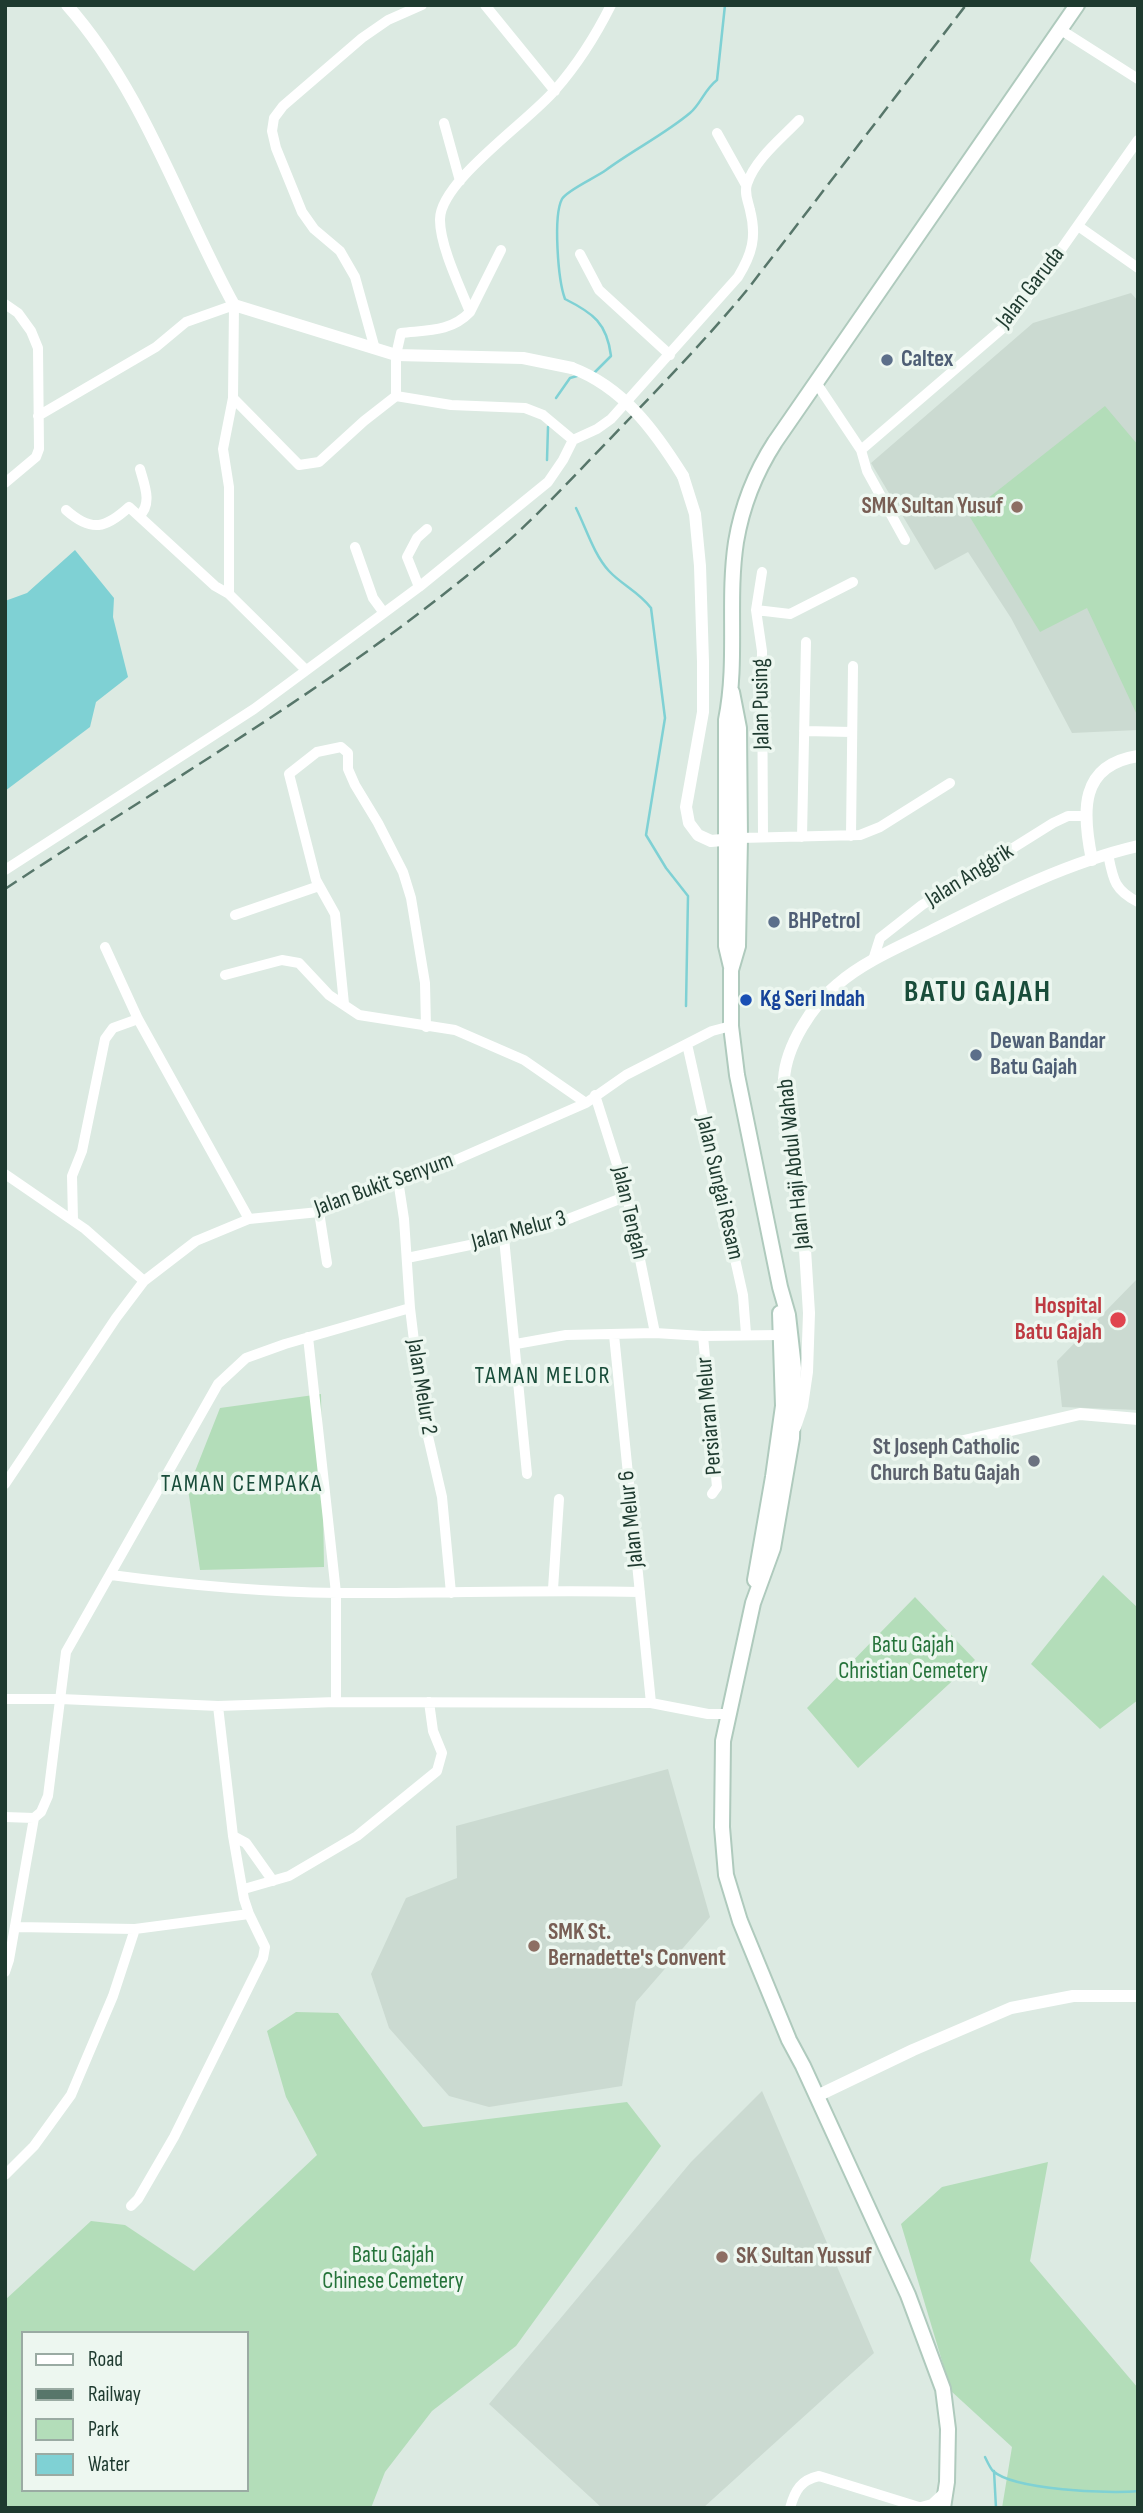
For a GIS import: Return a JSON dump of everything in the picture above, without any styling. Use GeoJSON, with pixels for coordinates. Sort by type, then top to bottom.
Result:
{"type":"FeatureCollection","features":[{"type":"Feature","properties":{"kind":"main road"},"geometry":{"type":"LineString","coordinates":[[732,970],[726,946],[726,720],[732,692],[736,543],[750,488],[775,442],[1077,5]]}},
{"type":"Feature","properties":{"kind":"main road"},"geometry":{"type":"LineString","coordinates":[[732,692],[739,728],[740,838],[738,946],[732,970],[731,1026],[737,1075],[788,1315],[795,1393],[792,1438],[773,1548],[753,1603]]}},
{"type":"Feature","properties":{"kind":"main road"},"geometry":{"type":"LineString","coordinates":[[780,1287],[783,1406],[753,1603],[723,1741],[722,1814],[726,1875],[747,1940],[789,2040],[908,2295],[943,2389],[948,2429],[943,2508]]}},
{"type":"Feature","properties":{"kind":"main road"},"geometry":{"type":"LineString","coordinates":[[783,1406],[795,1393]]}},
{"type":"Feature","properties":{"kind":"street"},"geometry":{"type":"LineString","coordinates":[[67,5],[83,23],[131,95],[234,305],[233,398],[223,449],[229,487],[229,594]]}},
{"type":"Feature","properties":{"kind":"street"},"geometry":{"type":"LineString","coordinates":[[375,349],[355,276],[340,251],[314,229],[297,201],[272,131],[274,118],[283,106],[362,37],[388,20],[422,5]]}},
{"type":"Feature","properties":{"kind":"street"},"geometry":{"type":"LineString","coordinates":[[485,5],[555,91]]}},
{"type":"Feature","properties":{"kind":"street"},"geometry":{"type":"LineString","coordinates":[[470,312],[450,262],[439,222],[446,198],[460,181],[555,91],[598,31],[611,5]]}},
{"type":"Feature","properties":{"kind":"street"},"geometry":{"type":"LineString","coordinates":[[1061,30],[1138,79]]}},
{"type":"Feature","properties":{"kind":"street"},"geometry":{"type":"LineString","coordinates":[[5,870],[254,709],[419,587],[548,482],[573,440],[611,419],[738,277],[750,257],[755,240],[746,185],[765,157],[799,120]]}},
{"type":"Feature","properties":{"kind":"street"},"geometry":{"type":"LineString","coordinates":[[443,123],[460,181]]}},
{"type":"Feature","properties":{"kind":"street"},"geometry":{"type":"LineString","coordinates":[[716,133],[746,185]]}},
{"type":"Feature","properties":{"kind":"street"},"geometry":{"type":"LineString","coordinates":[[1077,226],[1138,139]]}},
{"type":"Feature","properties":{"kind":"street","name":"Jalan Garuda"},"geometry":{"type":"LineString","coordinates":[[861,450],[1010,322],[1077,226],[1138,268]]}},
{"type":"Feature","properties":{"kind":"street"},"geometry":{"type":"LineString","coordinates":[[396,396],[396,355],[401,332],[449,328],[461,321],[470,312],[501,250]]}},
{"type":"Feature","properties":{"kind":"street"},"geometry":{"type":"LineString","coordinates":[[580,254],[599,290],[670,355]]}},
{"type":"Feature","properties":{"kind":"street"},"geometry":{"type":"LineString","coordinates":[[5,304],[19,313],[38,348],[39,453],[5,483]]}},
{"type":"Feature","properties":{"kind":"street"},"geometry":{"type":"LineString","coordinates":[[38,416],[156,347],[186,322],[234,305],[396,355],[523,358],[572,368],[608,387],[634,409],[660,438],[683,476],[695,514],[700,566],[703,712],[686,807],[689,823],[698,835],[711,841],[860,835],[880,827],[950,783]]}},
{"type":"Feature","properties":{"kind":"street"},"geometry":{"type":"LineString","coordinates":[[817,384],[861,450],[867,471],[905,540]]}},
{"type":"Feature","properties":{"kind":"street"},"geometry":{"type":"LineString","coordinates":[[233,398],[299,465],[319,462],[396,396],[451,405],[525,408],[543,415],[573,440]]}},
{"type":"Feature","properties":{"kind":"street"},"geometry":{"type":"LineString","coordinates":[[139,516],[145,511],[147,502],[140,469]]}},
{"type":"Feature","properties":{"kind":"street"},"geometry":{"type":"LineString","coordinates":[[66,510],[78,520],[103,526],[113,522],[129,507],[215,586],[229,594],[305,669]]}},
{"type":"Feature","properties":{"kind":"street"},"geometry":{"type":"LineString","coordinates":[[419,587],[407,557],[416,538],[427,529]]}},
{"type":"Feature","properties":{"kind":"street"},"geometry":{"type":"LineString","coordinates":[[355,547],[373,598],[384,613]]}},
{"type":"Feature","properties":{"kind":"street","name":"Jalan Pusing"},"geometry":{"type":"LineString","coordinates":[[762,572],[755,610],[762,651],[763,837]]}},
{"type":"Feature","properties":{"kind":"street"},"geometry":{"type":"LineString","coordinates":[[755,610],[790,614],[853,582]]}},
{"type":"Feature","properties":{"kind":"street"},"geometry":{"type":"LineString","coordinates":[[802,837],[806,642]]}},
{"type":"Feature","properties":{"kind":"street"},"geometry":{"type":"LineString","coordinates":[[851,836],[853,666]]}},
{"type":"Feature","properties":{"kind":"street"},"geometry":{"type":"LineString","coordinates":[[804,731],[852,732]]}},
{"type":"Feature","properties":{"kind":"street"},"geometry":{"type":"LineString","coordinates":[[344,1004],[335,914],[319,886],[289,774],[317,752],[341,747],[348,753],[348,769],[403,872],[411,898],[425,983],[426,1027]]}},
{"type":"Feature","properties":{"kind":"street"},"geometry":{"type":"LineString","coordinates":[[1092,860],[1086,835],[1086,816],[1095,778],[1111,763],[1138,756]]}},
{"type":"Feature","properties":{"kind":"street","name":"Jalan Anggrik"},"geometry":{"type":"LineString","coordinates":[[873,960],[880,939],[922,905],[1053,823],[1068,816],[1086,816]]}},
{"type":"Feature","properties":{"kind":"street","name":"Jalan Haji Abdul Wahab"},"geometry":{"type":"LineString","coordinates":[[792,1438],[802,1406],[807,1372],[809,1313],[801,1186],[784,1079],[785,1067],[793,1045],[821,1001],[837,984],[873,960],[1006,894],[1108,854],[1138,846]]}},
{"type":"Feature","properties":{"kind":"street"},"geometry":{"type":"LineString","coordinates":[[1108,854],[1114,882],[1124,895],[1138,902]]}},
{"type":"Feature","properties":{"kind":"street"},"geometry":{"type":"LineString","coordinates":[[235,915],[319,886]]}},
{"type":"Feature","properties":{"kind":"street"},"geometry":{"type":"LineString","coordinates":[[105,947],[138,1019],[249,1219]]}},
{"type":"Feature","properties":{"kind":"street"},"geometry":{"type":"LineString","coordinates":[[225,975],[282,960],[299,963],[329,995],[359,1015],[455,1030],[524,1060],[590,1099]]}},
{"type":"Feature","properties":{"kind":"street"},"geometry":{"type":"LineString","coordinates":[[73,1220],[72,1177],[82,1151],[105,1039],[113,1028],[138,1019]]}},
{"type":"Feature","properties":{"kind":"street","name":"Jalan Bukit Senyum"},"geometry":{"type":"LineString","coordinates":[[5,1484],[116,1318],[144,1281],[196,1241],[249,1219],[320,1212],[451,1162],[590,1099],[626,1075],[712,1031],[731,1026]]}},
{"type":"Feature","properties":{"kind":"street","name":"Jalan Sungai Resam"},"geometry":{"type":"LineString","coordinates":[[687,1044],[743,1295],[746,1334]]}},
{"type":"Feature","properties":{"kind":"street","name":"Jalan Tengah"},"geometry":{"type":"LineString","coordinates":[[590,1099],[627,1196],[655,1333]]}},
{"type":"Feature","properties":{"kind":"street"},"geometry":{"type":"LineString","coordinates":[[5,1174],[73,1220],[144,1281]]}},
{"type":"Feature","properties":{"kind":"street","name":"Jalan Melur 2"},"geometry":{"type":"LineString","coordinates":[[398,1180],[423,1415],[442,1497],[451,1593]]}},
{"type":"Feature","properties":{"kind":"street","name":"Jalan Melur 3"},"geometry":{"type":"LineString","coordinates":[[407,1258],[553,1225],[627,1196]]}},
{"type":"Feature","properties":{"kind":"street"},"geometry":{"type":"LineString","coordinates":[[320,1212],[327,1263]]}},
{"type":"Feature","properties":{"kind":"street"},"geometry":{"type":"LineString","coordinates":[[504,1238],[527,1474]]}},
{"type":"Feature","properties":{"kind":"street"},"geometry":{"type":"LineString","coordinates":[[5,1972],[16,1927],[34,1818],[41,1812],[48,1796],[66,1652],[218,1384],[246,1358],[410,1308]]}},
{"type":"Feature","properties":{"kind":"street"},"geometry":{"type":"LineString","coordinates":[[516,1344],[566,1335],[780,1335]]}},
{"type":"Feature","properties":{"kind":"street","name":"Jalan Melur 6"},"geometry":{"type":"LineString","coordinates":[[614,1335],[640,1592],[656,1704]]}},
{"type":"Feature","properties":{"kind":"street","name":"Persiaran Melur"},"geometry":{"type":"LineString","coordinates":[[703,1336],[717,1487],[712,1494]]}},
{"type":"Feature","properties":{"kind":"street"},"geometry":{"type":"LineString","coordinates":[[308,1337],[336,1593],[336,1702]]}},
{"type":"Feature","properties":{"kind":"street"},"geometry":{"type":"LineString","coordinates":[[795,1393],[807,1372]]}},
{"type":"Feature","properties":{"kind":"street"},"geometry":{"type":"LineString","coordinates":[[951,1444],[1080,1414],[1138,1419]]}},
{"type":"Feature","properties":{"kind":"street"},"geometry":{"type":"LineString","coordinates":[[553,1589],[559,1499]]}},
{"type":"Feature","properties":{"kind":"street"},"geometry":{"type":"LineString","coordinates":[[111,1575],[179,1584],[336,1593],[451,1593],[553,1589],[640,1592]]}},
{"type":"Feature","properties":{"kind":"street"},"geometry":{"type":"LineString","coordinates":[[5,1699],[219,1706],[336,1702],[656,1704],[708,1714],[728,1714]]}},
{"type":"Feature","properties":{"kind":"street"},"geometry":{"type":"LineString","coordinates":[[244,1889],[289,1876],[357,1836],[438,1771],[442,1753],[433,1731],[429,1702]]}},
{"type":"Feature","properties":{"kind":"street"},"geometry":{"type":"LineString","coordinates":[[131,2206],[138,2199],[174,2137],[263,1958],[265,1947],[244,1899],[233,1836],[219,1706]]}},
{"type":"Feature","properties":{"kind":"street"},"geometry":{"type":"LineString","coordinates":[[5,1817],[34,1818]]}},
{"type":"Feature","properties":{"kind":"street"},"geometry":{"type":"LineString","coordinates":[[233,1836],[246,1843],[273,1881]]}},
{"type":"Feature","properties":{"kind":"street"},"geometry":{"type":"LineString","coordinates":[[16,1927],[135,1929],[250,1914]]}},
{"type":"Feature","properties":{"kind":"street"},"geometry":{"type":"LineString","coordinates":[[5,2175],[34,2146],[71,2095],[113,1996],[135,1929]]}},
{"type":"Feature","properties":{"kind":"street"},"geometry":{"type":"LineString","coordinates":[[817,2096],[1011,2008],[1073,1996],[1138,1996]]}},
{"type":"Feature","properties":{"kind":"street"},"geometry":{"type":"LineString","coordinates":[[790,2508],[799,2486],[808,2479],[819,2476],[899,2505],[922,2508],[932,2504],[945,2492]]}},
{"type":"Feature","properties":{"kind":"shaded area","name":"SMK Sultan Yusuf"},"geometry":{"type":"Polygon","coordinates":[[[1131,293],[1138,301],[1138,730],[1072,733],[1011,618],[968,552],[935,570],[871,463],[1033,323],[1131,293]]]}},
{"type":"Feature","properties":{"kind":"shaded area","name":"Hospital Batu Gajah"},"geometry":{"type":"Polygon","coordinates":[[[1138,1278],[1138,1410],[1062,1407],[1057,1361],[1138,1278]]]}},
{"type":"Feature","properties":{"kind":"shaded area","name":"SMK St. Bernadette's Convent"},"geometry":{"type":"Polygon","coordinates":[[[668,1769],[710,1917],[636,2002],[622,2086],[489,2107],[449,2096],[389,2028],[371,1974],[406,1898],[457,1878],[456,1826],[668,1769]]]}},
{"type":"Feature","properties":{"kind":"shaded area","name":"SK Sultan Yussuf"},"geometry":{"type":"Polygon","coordinates":[[[762,2091],[874,2353],[703,2508],[602,2508],[489,2404],[691,2162],[762,2091]]]}},
{"type":"Feature","properties":{"kind":"green space"},"geometry":{"type":"Polygon","coordinates":[[[1105,406],[1138,445],[1138,717],[1087,608],[1040,632],[968,514],[1105,406]]]}},
{"type":"Feature","properties":{"kind":"green space"},"geometry":{"type":"Polygon","coordinates":[[[321,1394],[324,1567],[200,1570],[188,1489],[220,1408],[321,1394]]]}},
{"type":"Feature","properties":{"kind":"green space"},"geometry":{"type":"Polygon","coordinates":[[[1103,1575],[1138,1608],[1138,1700],[1100,1729],[1031,1664],[1103,1575]]]}},
{"type":"Feature","properties":{"kind":"green space","name":"Batu Gajah Christian Cemetery"},"geometry":{"type":"Polygon","coordinates":[[[915,1597],[975,1660],[858,1768],[807,1708],[915,1597]]]}},
{"type":"Feature","properties":{"kind":"green space","name":"Batu Gajah Chinese Cemetery"},"geometry":{"type":"Polygon","coordinates":[[[296,2012],[338,2013],[423,2127],[627,2102],[661,2146],[516,2346],[432,2411],[385,2472],[371,2508],[5,2508],[5,2300],[91,2221],[125,2225],[194,2271],[317,2155],[286,2097],[267,2031],[296,2012]]]}},
{"type":"Feature","properties":{"kind":"green space"},"geometry":{"type":"Polygon","coordinates":[[[1048,2162],[1030,2261],[1138,2388],[1138,2508],[1002,2508],[1012,2447],[951,2391],[901,2224],[942,2187],[1048,2162]]]}},
{"type":"Feature","properties":{"kind":"water"},"geometry":{"type":"Polygon","coordinates":[[[75,550],[114,598],[113,617],[128,677],[96,702],[90,727],[5,791],[5,601],[27,593],[75,550]]]}},
{"type":"Feature","properties":{"kind":"waterway"},"geometry":{"type":"LineString","coordinates":[[594,373],[611,356],[609,345],[597,320],[565,299],[558,248],[559,207],[565,195],[670,128],[694,109],[717,80],[725,5]]}},
{"type":"Feature","properties":{"kind":"waterway"},"geometry":{"type":"LineString","coordinates":[[556,398],[570,378],[577,376]]}},
{"type":"Feature","properties":{"kind":"waterway"},"geometry":{"type":"LineString","coordinates":[[547,460],[548,427]]}},
{"type":"Feature","properties":{"kind":"waterway"},"geometry":{"type":"LineString","coordinates":[[576,508],[604,565],[651,608],[665,718],[646,835],[666,868],[688,896],[686,1006]]}},
{"type":"Feature","properties":{"kind":"waterway"},"geometry":{"type":"LineString","coordinates":[[985,2457],[993,2471],[1020,2483],[1085,2491],[1138,2491]]}},
{"type":"Feature","properties":{"kind":"waterway"},"geometry":{"type":"LineString","coordinates":[[994,2471],[996,2508]]}},
{"type":"Feature","properties":{"kind":"railway"},"geometry":{"type":"LineString","coordinates":[[5,889],[324,681],[387,637],[506,543],[661,386],[730,310],[966,5]]}},
{"type":"Feature","properties":{"kind":"place","name":"Caltex"},"geometry":{"type":"Point","coordinates":[887,360]}},
{"type":"Feature","properties":{"kind":"place","name":"SMK Sultan Yusuf"},"geometry":{"type":"Point","coordinates":[1017,507]}},
{"type":"Feature","properties":{"kind":"place","name":"BHPetrol"},"geometry":{"type":"Point","coordinates":[774,922]}},
{"type":"Feature","properties":{"kind":"place","name":"Kg Seri Indah"},"geometry":{"type":"Point","coordinates":[746,1000]}},
{"type":"Feature","properties":{"kind":"place","name":"Dewan Bandar Batu Gajah"},"geometry":{"type":"Point","coordinates":[976,1055]}},
{"type":"Feature","properties":{"kind":"place","name":"Hospital Batu Gajah"},"geometry":{"type":"Point","coordinates":[1118,1320]}},
{"type":"Feature","properties":{"kind":"place","name":"St Joseph Catholic Church Batu Gajah"},"geometry":{"type":"Point","coordinates":[1034,1461]}},
{"type":"Feature","properties":{"kind":"place","name":"SMK St. Bernadette's Convent"},"geometry":{"type":"Point","coordinates":[534,1946]}},
{"type":"Feature","properties":{"kind":"place","name":"SK Sultan Yussuf"},"geometry":{"type":"Point","coordinates":[722,2257]}},
{"type":"Feature","properties":{"kind":"district","name":"BATU GAJAH"},"geometry":{"type":"Point","coordinates":[978,993]}},
{"type":"Feature","properties":{"kind":"district","name":"TAMAN MELOR"},"geometry":{"type":"Point","coordinates":[543,1377]}},
{"type":"Feature","properties":{"kind":"district","name":"TAMAN CEMPAKA"},"geometry":{"type":"Point","coordinates":[242,1485]}}]}
